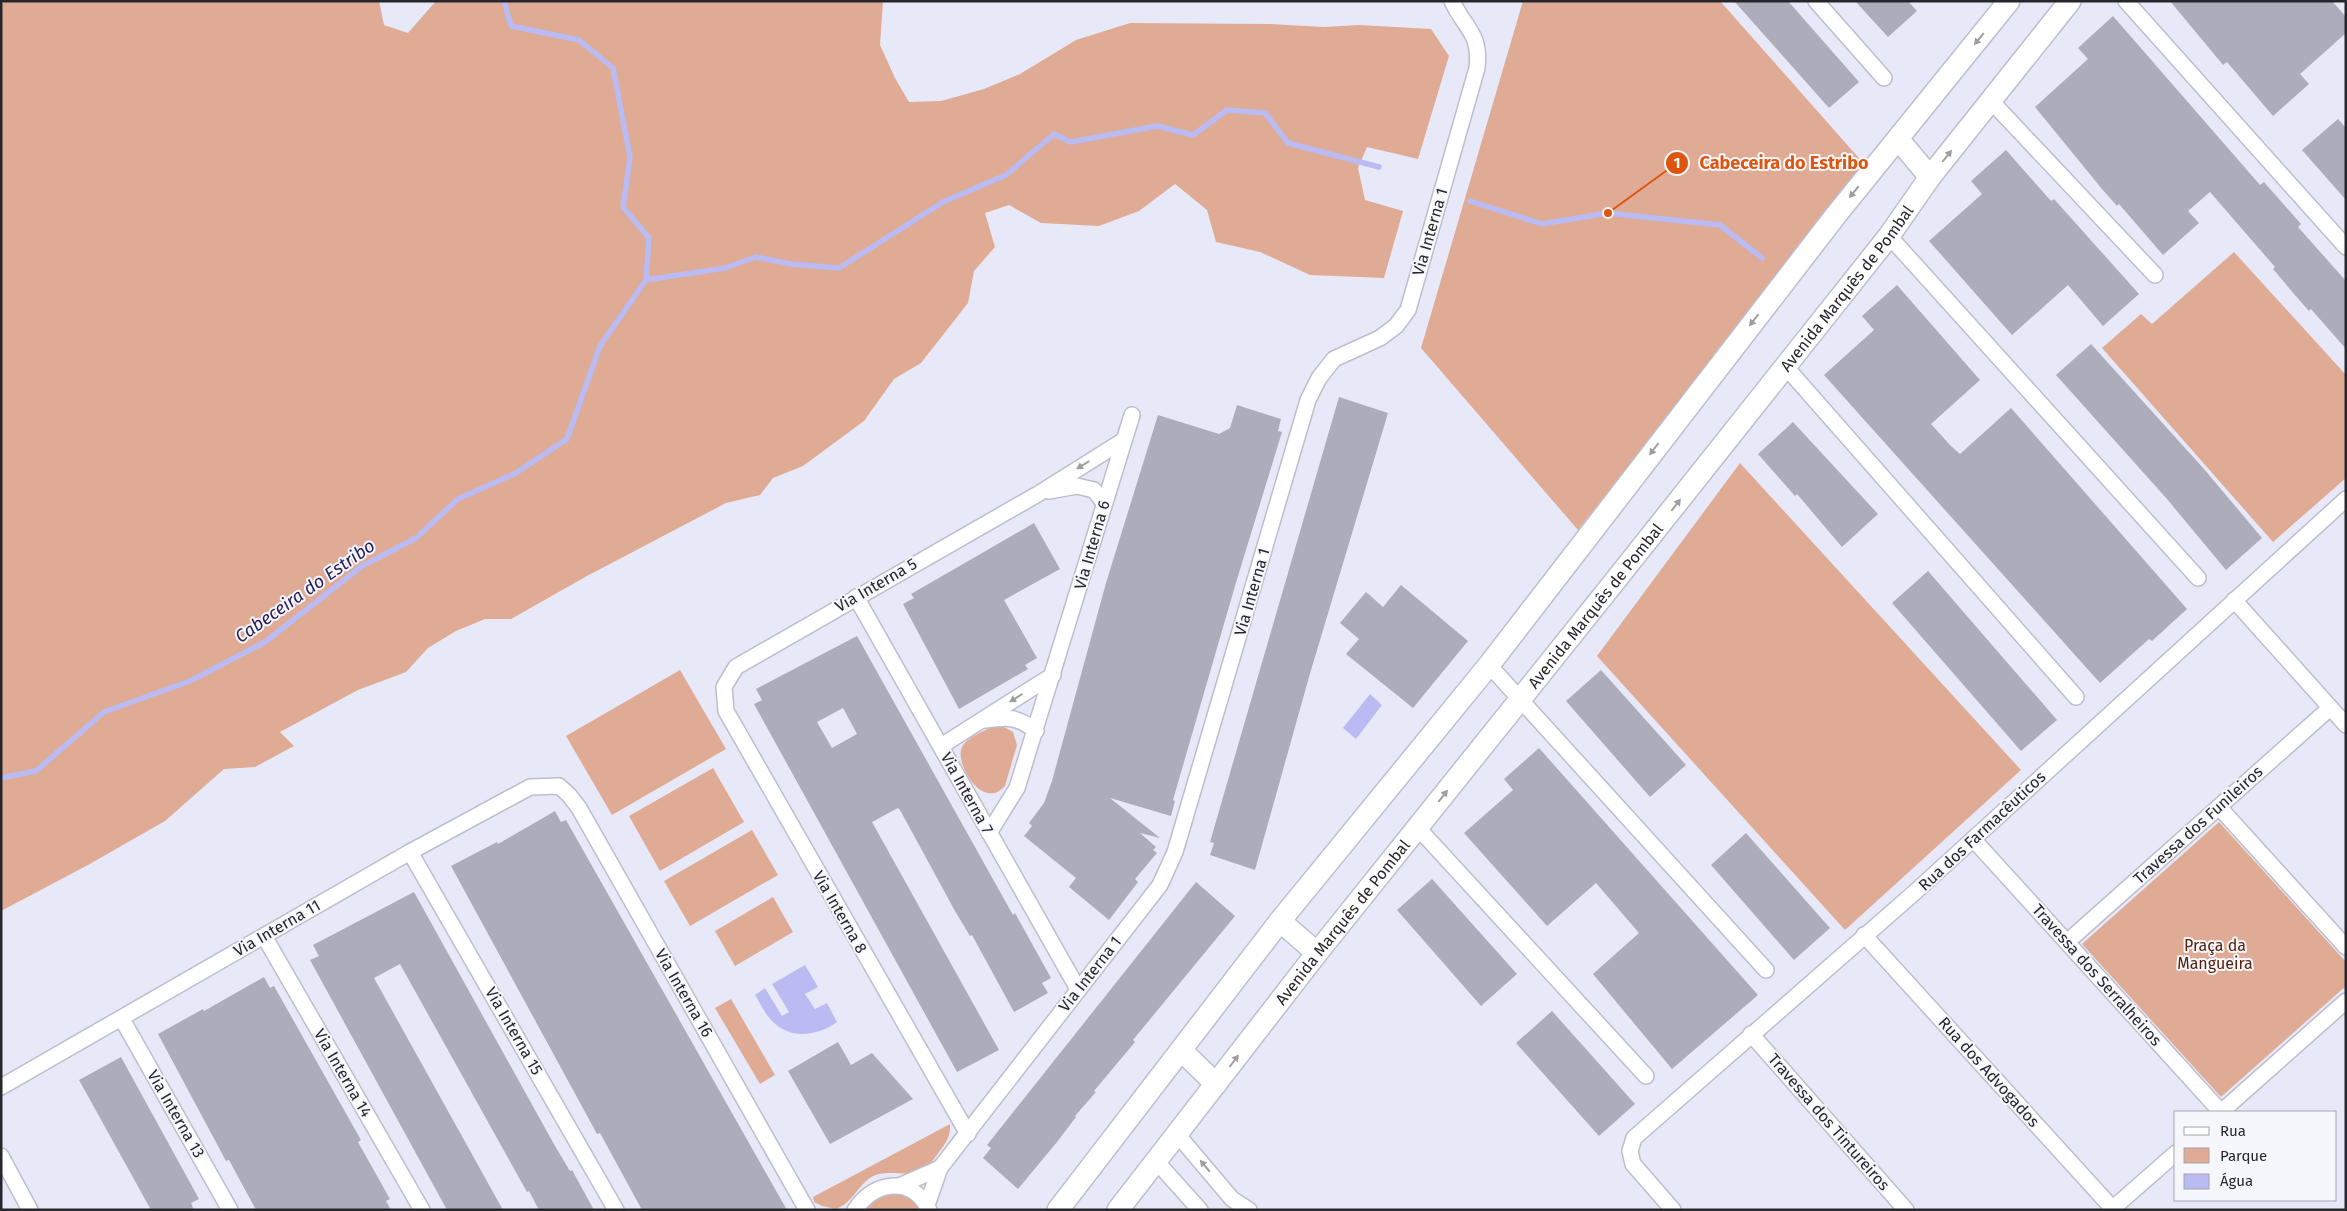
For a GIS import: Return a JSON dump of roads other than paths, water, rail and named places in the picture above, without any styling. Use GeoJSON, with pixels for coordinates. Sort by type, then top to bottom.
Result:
{"type":"FeatureCollection","features":[{"type":"Feature","properties":{"kind":"main road"},"geometry":{"type":"LineString","coordinates":[[1058,1210],[1280,921],[1489,665],[1782,284],[2009,1]]}},
{"type":"Feature","properties":{"kind":"main road","name":"Avenida Marquês de Pombal"},"geometry":{"type":"LineString","coordinates":[[1118,1210],[1317,952],[1418,828],[1889,236],[1930,177],[1992,102],[2070,1]]}},
{"type":"Feature","properties":{"kind":"main road"},"geometry":{"type":"LineString","coordinates":[[1898,138],[1930,177]]}},
{"type":"Feature","properties":{"kind":"main road"},"geometry":{"type":"LineString","coordinates":[[1280,921],[1317,952]]}},
{"type":"Feature","properties":{"kind":"main road"},"geometry":{"type":"LineString","coordinates":[[1180,1050],[1216,1084]]}},
{"type":"Feature","properties":{"kind":"street","name":"Via Interna 1"},"geometry":{"type":"LineString","coordinates":[[940,1168],[1160,885],[1175,852],[1306,410],[1319,378],[1334,359],[1380,338],[1396,326],[1408,310],[1477,68],[1479,52],[1472,32],[1458,14],[1452,1]]}},
{"type":"Feature","properties":{"kind":"street"},"geometry":{"type":"LineString","coordinates":[[1816,1],[1884,78]]}},
{"type":"Feature","properties":{"kind":"street"},"geometry":{"type":"LineString","coordinates":[[2126,1],[2346,246]]}},
{"type":"Feature","properties":{"kind":"street"},"geometry":{"type":"LineString","coordinates":[[1992,102],[2155,275]]}},
{"type":"Feature","properties":{"kind":"street"},"geometry":{"type":"LineString","coordinates":[[1889,236],[2198,578]]}},
{"type":"Feature","properties":{"kind":"street"},"geometry":{"type":"LineString","coordinates":[[1785,366],[2076,697]]}},
{"type":"Feature","properties":{"kind":"street","name":"Via Interna 6"},"geometry":{"type":"LineString","coordinates":[[989,833],[1017,788],[1132,415]]}},
{"type":"Feature","properties":{"kind":"street","name":"Via Interna 5"},"geometry":{"type":"LineString","coordinates":[[724,687],[736,666],[1038,494],[1124,440]]}},
{"type":"Feature","properties":{"kind":"street","name":"Via Interna 5"},"geometry":{"type":"LineString","coordinates":[[1038,494],[1077,486],[1094,490],[1104,503]]}},
{"type":"Feature","properties":{"kind":"street","name":"Rua dos Farmacêuticos"},"geometry":{"type":"LineString","coordinates":[[1673,1210],[1633,1164],[1630,1151],[1634,1138],[1973,839],[2345,500]]}},
{"type":"Feature","properties":{"kind":"street","name":"Via Interna 7"},"geometry":{"type":"LineString","coordinates":[[856,597],[1078,989]]}},
{"type":"Feature","properties":{"kind":"street"},"geometry":{"type":"LineString","coordinates":[[2234,600],[2346,725]]}},
{"type":"Feature","properties":{"kind":"street"},"geometry":{"type":"LineString","coordinates":[[1489,665],[1521,698],[1766,970]]}},
{"type":"Feature","properties":{"kind":"street"},"geometry":{"type":"LineString","coordinates":[[941,746],[1053,675]]}},
{"type":"Feature","properties":{"kind":"street","name":"Via Interna 8"},"geometry":{"type":"LineString","coordinates":[[724,687],[726,711],[968,1134]]}},
{"type":"Feature","properties":{"kind":"street","name":"Travessa dos Funileiros"},"geometry":{"type":"LineString","coordinates":[[2066,942],[2330,708]]}},
{"type":"Feature","properties":{"kind":"street"},"geometry":{"type":"LineString","coordinates":[[979,721],[1009,717],[1026,723],[1036,730]]}},
{"type":"Feature","properties":{"kind":"street","name":"Via Interna 11"},"geometry":{"type":"LineString","coordinates":[[1,1087],[410,852],[530,787],[559,786]]}},
{"type":"Feature","properties":{"kind":"street","name":"Via Interna 16"},"geometry":{"type":"LineString","coordinates":[[559,786],[570,795],[579,808],[809,1208]]}},
{"type":"Feature","properties":{"kind":"street"},"geometry":{"type":"LineString","coordinates":[[2219,807],[2346,947]]}},
{"type":"Feature","properties":{"kind":"street"},"geometry":{"type":"LineString","coordinates":[[1418,828],[1646,1076]]}},
{"type":"Feature","properties":{"kind":"street","name":"Travessa dos Serralheiros"},"geometry":{"type":"LineString","coordinates":[[1973,839],[2220,1111]]}},
{"type":"Feature","properties":{"kind":"street","name":"Via Interna 15"},"geometry":{"type":"LineString","coordinates":[[410,852],[616,1210]]}},
{"type":"Feature","properties":{"kind":"street","name":"Rua dos Advogados"},"geometry":{"type":"LineString","coordinates":[[1864,935],[2113,1209]]}},
{"type":"Feature","properties":{"kind":"street","name":"Via Interna 14"},"geometry":{"type":"LineString","coordinates":[[264,936],[422,1210]]}},
{"type":"Feature","properties":{"kind":"street"},"geometry":{"type":"LineString","coordinates":[[2222,1111],[2346,1001]]}},
{"type":"Feature","properties":{"kind":"street","name":"Via Interna 13"},"geometry":{"type":"LineString","coordinates":[[122,1019],[230,1210]]}},
{"type":"Feature","properties":{"kind":"street","name":"Travessa dos Tintureiros"},"geometry":{"type":"LineString","coordinates":[[1752,1034],[1906,1210]]}},
{"type":"Feature","properties":{"kind":"street"},"geometry":{"type":"LineString","coordinates":[[1177,1134],[1232,1199],[1248,1210]]}},
{"type":"Feature","properties":{"kind":"street"},"geometry":{"type":"LineString","coordinates":[[2113,1209],[2174,1154]]}},
{"type":"Feature","properties":{"kind":"street"},"geometry":{"type":"LineString","coordinates":[[1,1156],[5,1173],[30,1210]]}},
{"type":"Feature","properties":{"kind":"street"},"geometry":{"type":"LineString","coordinates":[[1156,1161],[1200,1210]]}},
{"type":"Feature","properties":{"kind":"street"},"geometry":{"type":"LineString","coordinates":[[855,1210],[866,1196],[876,1189],[887,1186],[899,1186],[940,1168]]}},
{"type":"Feature","properties":{"kind":"street"},"geometry":{"type":"LineString","coordinates":[[928,1207],[940,1168]]}},
{"type":"Feature","properties":{"kind":"street"},"geometry":{"type":"LineString","coordinates":[[899,1186],[920,1196],[928,1207]]}},
{"type":"Feature","properties":{"kind":"water"},"geometry":{"type":"Polygon","coordinates":[[[1370,694],[1382,705],[1356,739],[1343,728],[1370,694]]]}},
{"type":"Feature","properties":{"kind":"water"},"geometry":{"type":"Polygon","coordinates":[[[805,965],[818,987],[805,994],[815,1009],[827,1003],[837,1022],[813,1033],[804,1034],[787,1031],[779,1027],[765,1012],[755,995],[765,988],[782,1016],[789,1012],[772,984],[805,965]]]}},
{"type":"Feature","properties":{"kind":"waterway","name":"Cabeceira do Estribo"},"geometry":{"type":"LineString","coordinates":[[1,778],[36,771],[104,712],[190,681],[265,642],[362,566],[416,538],[458,499],[516,473],[567,439],[600,346],[646,280],[649,238],[623,207],[630,157],[613,68],[579,40],[511,26],[504,1]]}},
{"type":"Feature","properties":{"kind":"waterway","name":"Cabeceira do Estribo"},"geometry":{"type":"LineString","coordinates":[[646,280],[725,268],[756,257],[791,264],[839,268],[943,202],[1006,175],[1054,134],[1071,142],[1157,126],[1193,135],[1227,110],[1265,113],[1288,143],[1379,167]]}},
{"type":"Feature","properties":{"kind":"waterway","name":"Cabeceira do Estribo"},"geometry":{"type":"LineString","coordinates":[[1470,201],[1542,224],[1608,213],[1720,225],[1762,258]]}},
{"type":"Feature","properties":{"kind":"place","name":"Cabeceira do Estribo"},"geometry":{"type":"Point","coordinates":[1608,213]}},
{"type":"Feature","properties":{"kind":"park label","name":"Praça da Mangueira"},"geometry":{"type":"Point","coordinates":[2215,954]}}]}
